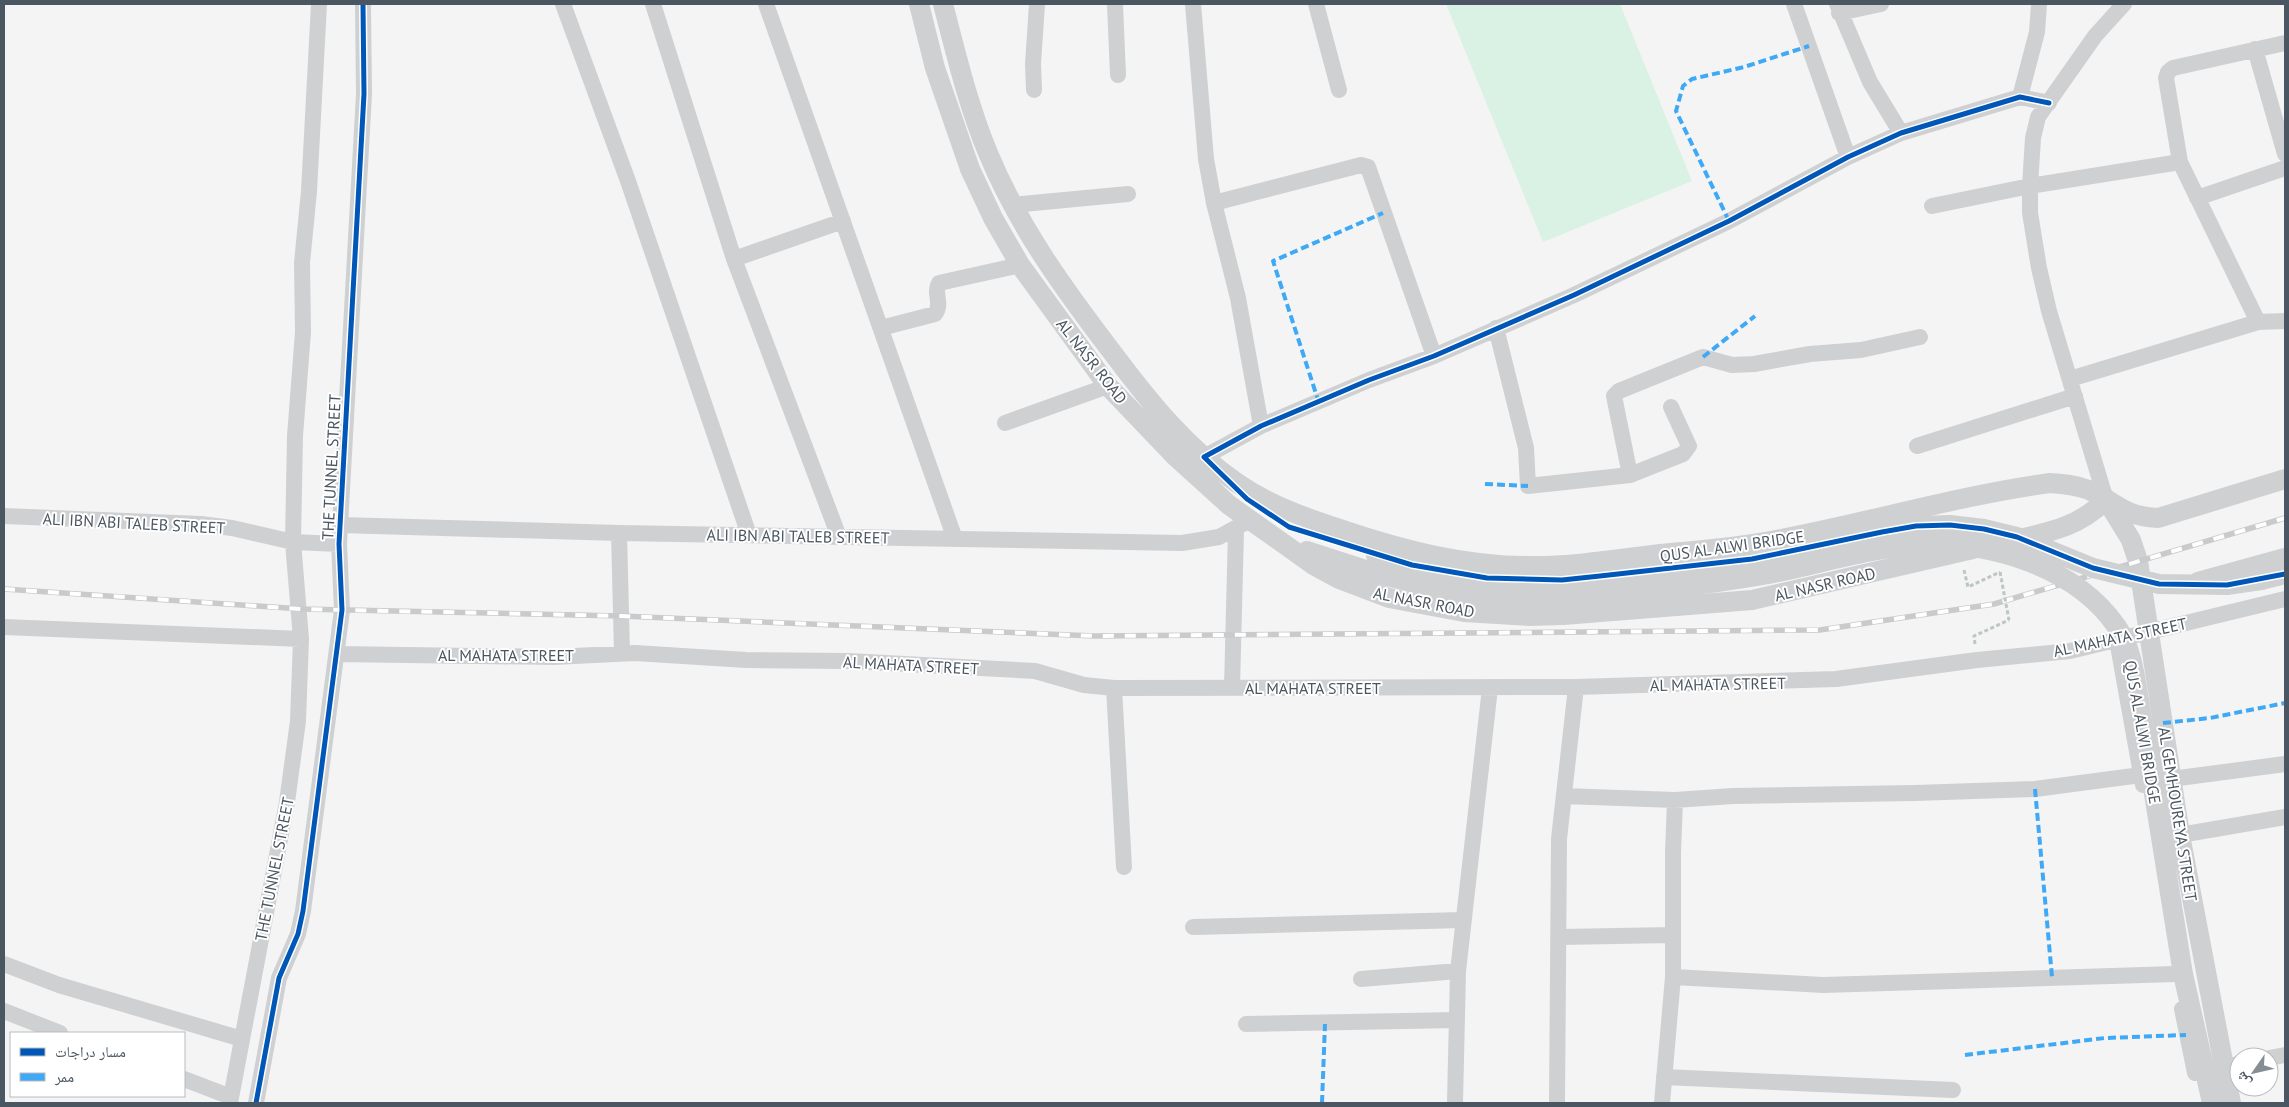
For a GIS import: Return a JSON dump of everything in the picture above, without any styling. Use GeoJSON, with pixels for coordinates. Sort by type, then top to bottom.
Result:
{"type":"FeatureCollection","features":[{"type":"Feature","properties":{"kind":"street","name":"THE TUNNEL STREET"},"geometry":{"type":"LineString","coordinates":[[230,1100],[293,762],[301,680],[301,639],[294,542],[295,424],[303,332],[302,263],[309,191],[319,4]]}},
{"type":"Feature","properties":{"kind":"street","name":"THE TUNNEL STREET"},"geometry":{"type":"LineString","coordinates":[[256,1103],[279,978],[301,922],[342,610],[339,544],[364,94],[366,4]]}},
{"type":"Feature","properties":{"kind":"street"},"geometry":{"type":"LineString","coordinates":[[563,4],[635,200],[749,535]]}},
{"type":"Feature","properties":{"kind":"street"},"geometry":{"type":"LineString","coordinates":[[653,4],[734,259],[839,537]]}},
{"type":"Feature","properties":{"kind":"street"},"geometry":{"type":"LineString","coordinates":[[766,4],[955,539]]}},
{"type":"Feature","properties":{"kind":"street","name":"AL NASR ROAD"},"geometry":{"type":"LineString","coordinates":[[919,4],[935,68],[967,161],[993,218],[1020,265],[1108,386],[1175,456],[1229,505],[1243,525],[1284,543],[1339,579],[1389,598],[1464,612],[1505,615],[1563,615],[1752,600],[1781,595],[2060,530],[2093,514],[2106,500]]}},
{"type":"Feature","properties":{"kind":"street","name":"AL NASR ROAD"},"geometry":{"type":"LineString","coordinates":[[943,4],[969,101],[988,154],[1012,205],[1040,254],[1072,301],[1147,399],[1178,433],[1204,457],[1236,482],[1290,513],[1381,543],[1459,560],[1495,565],[1567,565],[1755,544],[2050,483],[2070,485],[2089,490],[2122,510],[2139,517],[2158,518],[2285,479]]}},
{"type":"Feature","properties":{"kind":"street"},"geometry":{"type":"LineString","coordinates":[[1034,90],[1033,64],[1037,4]]}},
{"type":"Feature","properties":{"kind":"street"},"geometry":{"type":"LineString","coordinates":[[1115,4],[1118,75]]}},
{"type":"Feature","properties":{"kind":"street"},"geometry":{"type":"LineString","coordinates":[[1193,4],[1206,159],[1214,203],[1238,298],[1261,426]]}},
{"type":"Feature","properties":{"kind":"street"},"geometry":{"type":"LineString","coordinates":[[1316,4],[1339,90]]}},
{"type":"Feature","properties":{"kind":"street"},"geometry":{"type":"LineString","coordinates":[[1794,4],[1848,157]]}},
{"type":"Feature","properties":{"kind":"street"},"geometry":{"type":"LineString","coordinates":[[1881,4],[1838,8],[1870,82],[1901,132]]}},
{"type":"Feature","properties":{"kind":"street"},"geometry":{"type":"LineString","coordinates":[[2020,97],[2037,32],[2038,4]]}},
{"type":"Feature","properties":{"kind":"street"},"geometry":{"type":"LineString","coordinates":[[2106,500],[2038,268],[2030,213],[2030,186],[2034,138],[2038,117],[2095,36],[2124,4]]}},
{"type":"Feature","properties":{"kind":"street"},"geometry":{"type":"LineString","coordinates":[[2258,322],[2180,162],[2166,78],[2168,72],[2173,68],[2285,43]]}},
{"type":"Feature","properties":{"kind":"street"},"geometry":{"type":"LineString","coordinates":[[2255,49],[2285,154]]}},
{"type":"Feature","properties":{"kind":"street"},"geometry":{"type":"LineString","coordinates":[[1204,457],[1261,426],[1370,380],[1434,356],[1574,295],[1729,221],[1848,157],[1901,132],[2020,97],[2048,103]]}},
{"type":"Feature","properties":{"kind":"street"},"geometry":{"type":"LineString","coordinates":[[1932,206],[2030,186],[2180,162]]}},
{"type":"Feature","properties":{"kind":"street"},"geometry":{"type":"LineString","coordinates":[[1214,203],[1361,165],[1368,167],[1434,356]]}},
{"type":"Feature","properties":{"kind":"street"},"geometry":{"type":"LineString","coordinates":[[2197,198],[2285,168]]}},
{"type":"Feature","properties":{"kind":"street"},"geometry":{"type":"LineString","coordinates":[[1012,205],[1128,194]]}},
{"type":"Feature","properties":{"kind":"street"},"geometry":{"type":"LineString","coordinates":[[734,259],[843,221]]}},
{"type":"Feature","properties":{"kind":"street"},"geometry":{"type":"LineString","coordinates":[[880,328],[935,314],[939,308],[936,289],[939,283],[1020,265]]}},
{"type":"Feature","properties":{"kind":"street"},"geometry":{"type":"LineString","coordinates":[[2070,379],[2258,322],[2285,321]]}},
{"type":"Feature","properties":{"kind":"street"},"geometry":{"type":"LineString","coordinates":[[1496,328],[1526,448],[1528,486],[1630,475],[1683,454],[1689,446],[1671,407]]}},
{"type":"Feature","properties":{"kind":"street"},"geometry":{"type":"LineString","coordinates":[[1630,475],[1614,403],[1614,396],[1619,391],[1703,357],[1732,365],[1754,364],[1810,354],[1861,350],[1920,337]]}},
{"type":"Feature","properties":{"kind":"street"},"geometry":{"type":"LineString","coordinates":[[1005,423],[1108,386]]}},
{"type":"Feature","properties":{"kind":"street"},"geometry":{"type":"LineString","coordinates":[[1917,446],[2075,396]]}},
{"type":"Feature","properties":{"kind":"street","name":"QUS AL ALWI BRIDGE"},"geometry":{"type":"LineString","coordinates":[[1204,457],[1247,500],[1282,523],[1428,587],[1486,596],[1564,598],[1756,576],[1881,550],[1918,545],[1955,545],[1991,551],[2027,562],[2061,578],[2092,599],[2117,628],[2133,663],[2183,974],[2212,1103]]}},
{"type":"Feature","properties":{"kind":"street","name":"AL GEMHOUREYA STREET"},"geometry":{"type":"LineString","coordinates":[[2106,500],[2131,540],[2138,561],[2180,835],[2229,1057]]}},
{"type":"Feature","properties":{"kind":"street","name":"ALI IBN ABI TALEB STREET"},"geometry":{"type":"LineString","coordinates":[[4,516],[201,524],[263,534],[294,542],[339,544]]}},
{"type":"Feature","properties":{"kind":"street","name":"ALI IBN ABI TALEB STREET"},"geometry":{"type":"LineString","coordinates":[[340,525],[619,533],[1182,542],[1219,537],[1243,525]]}},
{"type":"Feature","properties":{"kind":"street"},"geometry":{"type":"LineString","coordinates":[[1232,688],[1243,525]]}},
{"type":"Feature","properties":{"kind":"street","name":"QUS AL ALWI BRIDGE"},"geometry":{"type":"LineString","coordinates":[[1284,543],[1374,563],[1449,573],[1496,579],[1562,580],[1752,558],[1916,526],[1950,525],[1984,529],[2017,537],[2093,568],[2159,584],[2227,585],[2285,574]]}},
{"type":"Feature","properties":{"kind":"street"},"geometry":{"type":"LineString","coordinates":[[619,533],[622,653]]}},
{"type":"Feature","properties":{"kind":"street"},"geometry":{"type":"LineString","coordinates":[[2144,597],[2285,558]]}},
{"type":"Feature","properties":{"kind":"street","name":"AL MAHATA STREET"},"geometry":{"type":"LineString","coordinates":[[337,654],[554,657],[622,653],[1018,670],[1052,674],[1084,684],[1114,688],[1576,688],[1836,679],[1977,660],[2070,650],[2285,599]]}},
{"type":"Feature","properties":{"kind":"street"},"geometry":{"type":"LineString","coordinates":[[4,627],[301,639]]}},
{"type":"Feature","properties":{"kind":"street"},"geometry":{"type":"LineString","coordinates":[[2117,640],[2186,1035],[2203,1103]]}},
{"type":"Feature","properties":{"kind":"street"},"geometry":{"type":"LineString","coordinates":[[1114,688],[1124,867]]}},
{"type":"Feature","properties":{"kind":"street"},"geometry":{"type":"LineString","coordinates":[[1454,1103],[1458,971],[1490,688]]}},
{"type":"Feature","properties":{"kind":"street"},"geometry":{"type":"LineString","coordinates":[[1557,1103],[1560,839],[1576,688]]}},
{"type":"Feature","properties":{"kind":"street"},"geometry":{"type":"LineString","coordinates":[[2171,778],[2285,764]]}},
{"type":"Feature","properties":{"kind":"street"},"geometry":{"type":"LineString","coordinates":[[1564,796],[1675,800],[1733,796],[2035,788],[2141,775]]}},
{"type":"Feature","properties":{"kind":"street"},"geometry":{"type":"LineString","coordinates":[[1662,1103],[1673,977],[1675,800]]}},
{"type":"Feature","properties":{"kind":"street"},"geometry":{"type":"LineString","coordinates":[[2180,835],[2285,817]]}},
{"type":"Feature","properties":{"kind":"street"},"geometry":{"type":"LineString","coordinates":[[1193,927],[1463,920]]}},
{"type":"Feature","properties":{"kind":"street"},"geometry":{"type":"LineString","coordinates":[[1560,937],[1672,935]]}},
{"type":"Feature","properties":{"kind":"street"},"geometry":{"type":"LineString","coordinates":[[4,964],[59,985],[242,1039]]}},
{"type":"Feature","properties":{"kind":"street"},"geometry":{"type":"LineString","coordinates":[[1361,979],[1458,971]]}},
{"type":"Feature","properties":{"kind":"street"},"geometry":{"type":"LineString","coordinates":[[1673,977],[1823,985],[2176,974]]}},
{"type":"Feature","properties":{"kind":"street"},"geometry":{"type":"LineString","coordinates":[[4,1011],[57,1032]]}},
{"type":"Feature","properties":{"kind":"street"},"geometry":{"type":"LineString","coordinates":[[1246,1024],[1457,1020]]}},
{"type":"Feature","properties":{"kind":"street"},"geometry":{"type":"LineString","coordinates":[[1664,1077],[1953,1090]]}},
{"type":"Feature","properties":{"kind":"street"},"geometry":{"type":"LineString","coordinates":[[185,1079],[230,1100]]}},
{"type":"Feature","properties":{"kind":"path"},"geometry":{"type":"LineString","coordinates":[[1968,588],[2000,572],[2009,620],[1974,636]]}},
{"type":"Feature","properties":{"kind":"green space"},"geometry":{"type":"Polygon","coordinates":[[[1446,4],[1620,4],[1692,181],[1543,242],[1446,4]]]}},
{"type":"Feature","properties":{"kind":"railway"},"geometry":{"type":"LineString","coordinates":[[4,589],[302,609],[621,616],[1095,636],[1820,630],[1994,604],[2285,518]]}},
{"type":"Feature","properties":{"kind":"marked path"},"geometry":{"type":"LineString","coordinates":[[1729,221],[1676,111],[1683,86],[1692,79],[1744,67],[1809,46]]}},
{"type":"Feature","properties":{"kind":"marked path"},"geometry":{"type":"LineString","coordinates":[[1319,403],[1273,261],[1383,213]]}},
{"type":"Feature","properties":{"kind":"marked path"},"geometry":{"type":"LineString","coordinates":[[1703,357],[1755,316]]}},
{"type":"Feature","properties":{"kind":"marked path"},"geometry":{"type":"LineString","coordinates":[[1485,484],[1528,486]]}},
{"type":"Feature","properties":{"kind":"marked path"},"geometry":{"type":"LineString","coordinates":[[2163,723],[2210,718],[2285,703]]}},
{"type":"Feature","properties":{"kind":"marked path"},"geometry":{"type":"LineString","coordinates":[[2035,789],[2052,977]]}},
{"type":"Feature","properties":{"kind":"marked path"},"geometry":{"type":"LineString","coordinates":[[1322,1103],[1325,1024]]}},
{"type":"Feature","properties":{"kind":"marked path"},"geometry":{"type":"LineString","coordinates":[[1965,1055],[2105,1038],[2186,1035]]}},
{"type":"Feature","properties":{"kind":"cycle path"},"geometry":{"type":"LineString","coordinates":[[256,1103],[279,978],[298,934],[303,911],[342,610],[339,544],[364,94],[363,4]]}},
{"type":"Feature","properties":{"kind":"cycle path"},"geometry":{"type":"LineString","coordinates":[[2049,103],[2020,97],[1901,133],[1848,157],[1729,221],[1574,295],[1434,356],[1369,380],[1261,426],[1204,457],[1247,499],[1289,527],[1412,565],[1487,578],[1562,580],[1752,559],[1916,526],[1950,525],[1984,529],[2017,537],[2093,568],[2159,584],[2227,585],[2285,574]]}}]}
